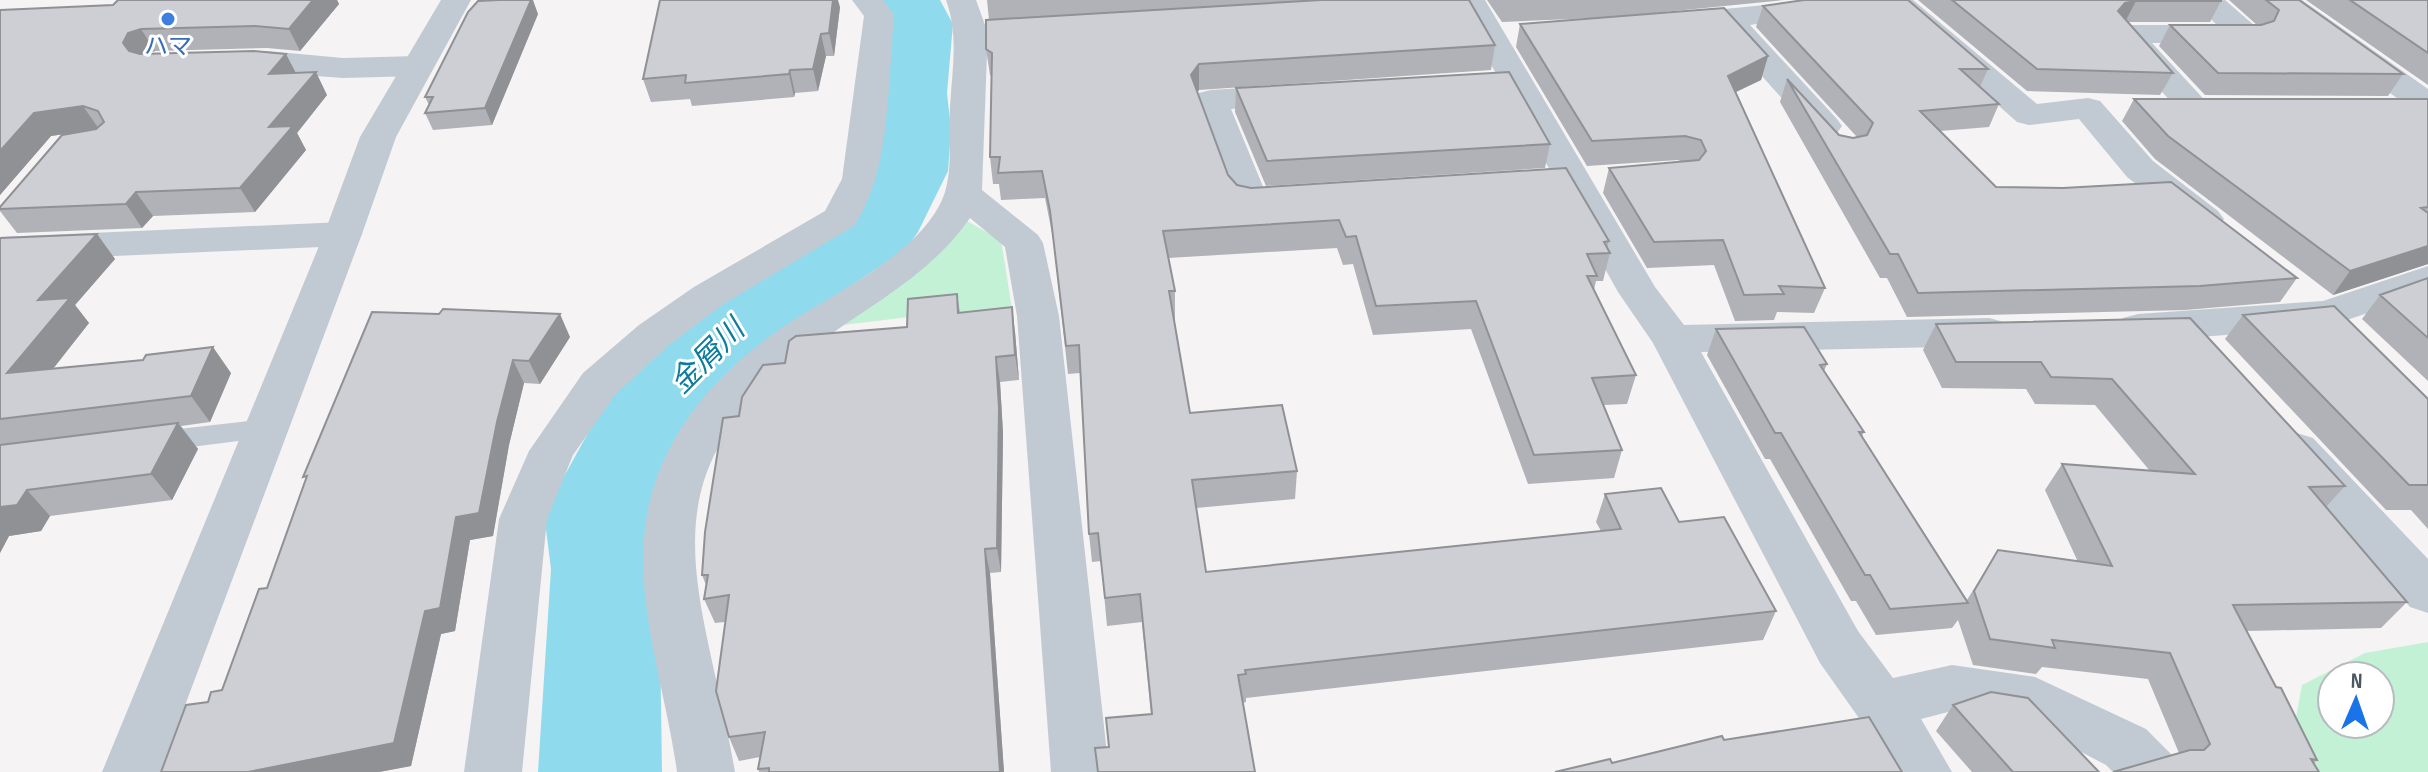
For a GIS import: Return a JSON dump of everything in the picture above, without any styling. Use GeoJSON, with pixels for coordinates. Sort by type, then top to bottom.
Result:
{"type":"FeatureCollection","features":[{"type":"Feature","properties":{"kind":"street"},"geometry":{"type":"LineString","coordinates":[[131,772],[343,234],[378,137],[456,0]]}},
{"type":"Feature","properties":{"kind":"street"},"geometry":{"type":"LineString","coordinates":[[493,772],[523,519],[552,451],[599,384],[654,335],[708,296],[841,218],[860,179],[862,164],[879,15],[867,0]]}},
{"type":"Feature","properties":{"kind":"street"},"geometry":{"type":"LineString","coordinates":[[1907,1],[2029,115],[2088,108],[2209,107],[2126,34],[2248,34],[2206,0]]}},
{"type":"Feature","properties":{"kind":"street"},"geometry":{"type":"LineString","coordinates":[[2282,0],[2428,107]]}},
{"type":"Feature","properties":{"kind":"street"},"geometry":{"type":"LineString","coordinates":[[1649,26],[1794,11]]}},
{"type":"Feature","properties":{"kind":"street"},"geometry":{"type":"LineString","coordinates":[[1480,15],[1519,82],[1558,183],[1672,339],[1839,647],[1881,704],[1923,772]]}},
{"type":"Feature","properties":{"kind":"street"},"geometry":{"type":"LineString","coordinates":[[1727,18],[1844,147]]}},
{"type":"Feature","properties":{"kind":"street"},"geometry":{"type":"LineString","coordinates":[[706,772],[701,727],[673,600],[668,523],[679,485],[700,438],[734,389],[793,340],[863,296],[919,252],[946,223],[963,193],[978,23]]}},
{"type":"Feature","properties":{"kind":"street"},"geometry":{"type":"LineString","coordinates":[[203,63],[267,61],[343,68],[418,66]]}},
{"type":"Feature","properties":{"kind":"street"},"geometry":{"type":"LineString","coordinates":[[1473,84],[1519,82]]}},
{"type":"Feature","properties":{"kind":"street"},"geometry":{"type":"LineString","coordinates":[[1319,94],[1211,100],[1250,201],[1327,196]]}},
{"type":"Feature","properties":{"kind":"street"},"geometry":{"type":"LineString","coordinates":[[2381,108],[2428,107]]}},
{"type":"Feature","properties":{"kind":"street"},"geometry":{"type":"LineString","coordinates":[[2088,108],[2140,169],[2228,236]]}},
{"type":"Feature","properties":{"kind":"street"},"geometry":{"type":"LineString","coordinates":[[1558,183],[1619,179]]}},
{"type":"Feature","properties":{"kind":"street"},"geometry":{"type":"LineString","coordinates":[[963,193],[1024,243],[1033,287],[1080,772]]}},
{"type":"Feature","properties":{"kind":"street"},"geometry":{"type":"LineString","coordinates":[[3,229],[343,234]]}},
{"type":"Feature","properties":{"kind":"street"},"geometry":{"type":"LineString","coordinates":[[2107,329],[2338,325],[2428,278]]}},
{"type":"Feature","properties":{"kind":"street"},"geometry":{"type":"LineString","coordinates":[[2290,285],[2338,325]]}},
{"type":"Feature","properties":{"kind":"street"},"geometry":{"type":"LineString","coordinates":[[2185,327],[2216,362]]}},
{"type":"Feature","properties":{"kind":"street"},"geometry":{"type":"LineString","coordinates":[[1672,339],[2029,331]]}},
{"type":"Feature","properties":{"kind":"street"},"geometry":{"type":"LineString","coordinates":[[2269,420],[2428,593]]}},
{"type":"Feature","properties":{"kind":"street"},"geometry":{"type":"LineString","coordinates":[[1881,704],[1952,688],[2035,701],[2126,747],[2151,772]]}},
{"type":"Feature","properties":{"kind":"lane"},"geometry":{"type":"LineString","coordinates":[[124,446],[267,429]]}},
{"type":"Feature","properties":{"kind":"green space"},"geometry":{"type":"Polygon","coordinates":[[[967,221],[1001,240],[1014,321],[954,325],[950,312],[835,326],[967,221]]]}},
{"type":"Feature","properties":{"kind":"green space"},"geometry":{"type":"Polygon","coordinates":[[[2428,642],[2428,772],[2317,772],[2294,729],[2302,685],[2316,678],[2316,740],[2396,740],[2396,660],[2351,660],[2365,653],[2428,642]]]}},
{"type":"Feature","properties":{"kind":"building"},"geometry":{"type":"Polygon","coordinates":[[[118,0],[313,0],[289,29],[255,26],[141,29],[128,33],[123,43],[129,51],[140,54],[254,51],[286,54],[269,74],[316,72],[269,127],[293,126],[240,188],[136,192],[126,204],[0,209],[62,135],[96,129],[104,122],[98,111],[83,106],[34,113],[0,151],[0,10],[113,5],[118,0]]]}},
{"type":"Feature","properties":{"kind":"building"},"geometry":{"type":"Polygon","coordinates":[[[531,0],[485,108],[425,113],[433,97],[425,97],[468,12],[478,1],[531,0]]]}},
{"type":"Feature","properties":{"kind":"building"},"geometry":{"type":"Polygon","coordinates":[[[660,0],[833,0],[829,33],[821,34],[813,69],[685,83],[686,75],[643,79],[660,0]]]}},
{"type":"Feature","properties":{"kind":"building"},"geometry":{"type":"Polygon","coordinates":[[[1321,0],[1469,0],[1495,45],[1199,64],[1191,75],[1228,175],[1237,185],[1251,188],[1566,168],[1609,241],[1604,242],[1610,253],[1587,254],[1597,276],[1587,276],[1636,375],[1592,378],[1622,450],[1534,455],[1476,301],[1376,306],[1356,236],[1346,237],[1339,220],[1163,231],[1175,291],[1169,291],[1190,413],[1282,405],[1297,471],[1192,480],[1206,572],[1621,529],[1605,494],[1661,488],[1679,522],[1724,517],[1776,611],[1245,670],[1246,674],[1238,675],[1255,772],[1098,772],[1095,748],[1109,747],[1106,718],[1152,714],[1140,594],[1105,598],[1098,533],[1089,534],[1079,345],[1066,346],[1050,211],[1042,171],[998,173],[1000,157],[990,157],[992,53],[986,49],[986,20],[1321,0]]]}},
{"type":"Feature","properties":{"kind":"building"},"geometry":{"type":"Polygon","coordinates":[[[1804,0],[1908,0],[1988,69],[1960,69],[1999,104],[1920,111],[1996,187],[2063,188],[2171,182],[2297,278],[2200,286],[1918,293],[1898,254],[1890,254],[1787,79],[1839,135],[1853,138],[1867,135],[1873,123],[1763,6],[1804,0]]]}},
{"type":"Feature","properties":{"kind":"building"},"geometry":{"type":"Polygon","coordinates":[[[1952,0],[2221,1],[2136,1],[2125,3],[2118,11],[2173,73],[2037,69],[1952,0]]]}},
{"type":"Feature","properties":{"kind":"building"},"geometry":{"type":"Polygon","coordinates":[[[2266,0],[2299,0],[2403,74],[2218,73],[2170,25],[2261,25],[2274,21],[2279,10],[2266,0]]]}},
{"type":"Feature","properties":{"kind":"building"},"geometry":{"type":"Polygon","coordinates":[[[2350,0],[2428,0],[2428,53],[2350,0]]]}},
{"type":"Feature","properties":{"kind":"building"},"geometry":{"type":"Polygon","coordinates":[[[1724,8],[1768,56],[1728,76],[1825,288],[1779,286],[1784,294],[1744,295],[1723,240],[1654,242],[1609,168],[1699,160],[1706,151],[1701,140],[1685,136],[1592,141],[1520,24],[1724,8]]]}},
{"type":"Feature","properties":{"kind":"building"},"geometry":{"type":"Polygon","coordinates":[[[1509,72],[1550,144],[1267,161],[1236,88],[1509,72]]]}},
{"type":"Feature","properties":{"kind":"building"},"geometry":{"type":"Polygon","coordinates":[[[2134,99],[2428,99],[2428,207],[2421,208],[2428,213],[2428,246],[2350,271],[2168,136],[2134,99]]]}},
{"type":"Feature","properties":{"kind":"building"},"geometry":{"type":"Polygon","coordinates":[[[97,234],[38,300],[70,298],[7,373],[143,360],[146,355],[213,347],[191,396],[0,419],[0,238],[97,234]]]}},
{"type":"Feature","properties":{"kind":"building"},"geometry":{"type":"Polygon","coordinates":[[[2428,278],[2428,338],[2380,295],[2428,278]]]}},
{"type":"Feature","properties":{"kind":"building"},"geometry":{"type":"Polygon","coordinates":[[[957,294],[958,313],[1012,307],[1015,355],[996,357],[999,408],[997,548],[985,549],[1000,772],[769,772],[769,768],[758,769],[765,732],[729,737],[716,691],[729,595],[704,599],[708,575],[702,575],[705,532],[723,418],[739,416],[742,397],[763,365],[785,363],[789,341],[796,336],[907,327],[908,299],[957,294]]]}},
{"type":"Feature","properties":{"kind":"building"},"geometry":{"type":"Polygon","coordinates":[[[2334,306],[2428,399],[2428,485],[2409,485],[2243,315],[2334,306]]]}},
{"type":"Feature","properties":{"kind":"building"},"geometry":{"type":"Polygon","coordinates":[[[443,309],[560,314],[529,361],[513,360],[479,513],[456,517],[440,608],[425,611],[394,743],[248,772],[161,772],[186,705],[208,702],[211,692],[222,690],[259,589],[267,588],[307,476],[303,477],[372,312],[439,314],[443,309]]]}},
{"type":"Feature","properties":{"kind":"building"},"geometry":{"type":"Polygon","coordinates":[[[2190,318],[2345,486],[2309,487],[2407,602],[2233,605],[2276,687],[2281,688],[2317,760],[2311,759],[2319,772],[2113,772],[2190,750],[2204,750],[2210,744],[2170,653],[2052,640],[2055,648],[1990,639],[1974,591],[1998,550],[2112,566],[2062,464],[2195,474],[2112,379],[2051,377],[2041,362],[1956,362],[1936,324],[2190,318]]]}},
{"type":"Feature","properties":{"kind":"building"},"geometry":{"type":"Polygon","coordinates":[[[1804,327],[1827,364],[1820,365],[1864,432],[1859,432],[1968,603],[1890,609],[1870,575],[1865,575],[1781,433],[1775,433],[1716,329],[1804,327]]]}},
{"type":"Feature","properties":{"kind":"building"},"geometry":{"type":"Polygon","coordinates":[[[178,423],[151,474],[27,490],[17,505],[0,507],[0,445],[178,423]]]}},
{"type":"Feature","properties":{"kind":"building"},"geometry":{"type":"Polygon","coordinates":[[[1991,692],[2028,698],[2099,772],[2013,772],[1953,705],[1991,692]]]}},
{"type":"Feature","properties":{"kind":"building"},"geometry":{"type":"Polygon","coordinates":[[[1869,717],[1902,772],[1555,772],[1610,759],[1612,763],[1722,736],[1724,740],[1869,717]]]}},
{"type":"Feature","properties":{"kind":"waterway","name":"金屑川"},"geometry":{"type":"LineString","coordinates":[[600,772],[605,569],[596,513],[639,426],[740,319],[877,232],[909,171],[914,130],[911,93],[920,24],[908,0]]}},
{"type":"Feature","properties":{"kind":"place","name":"ハマ"},"geometry":{"type":"Point","coordinates":[168,19]}}]}
